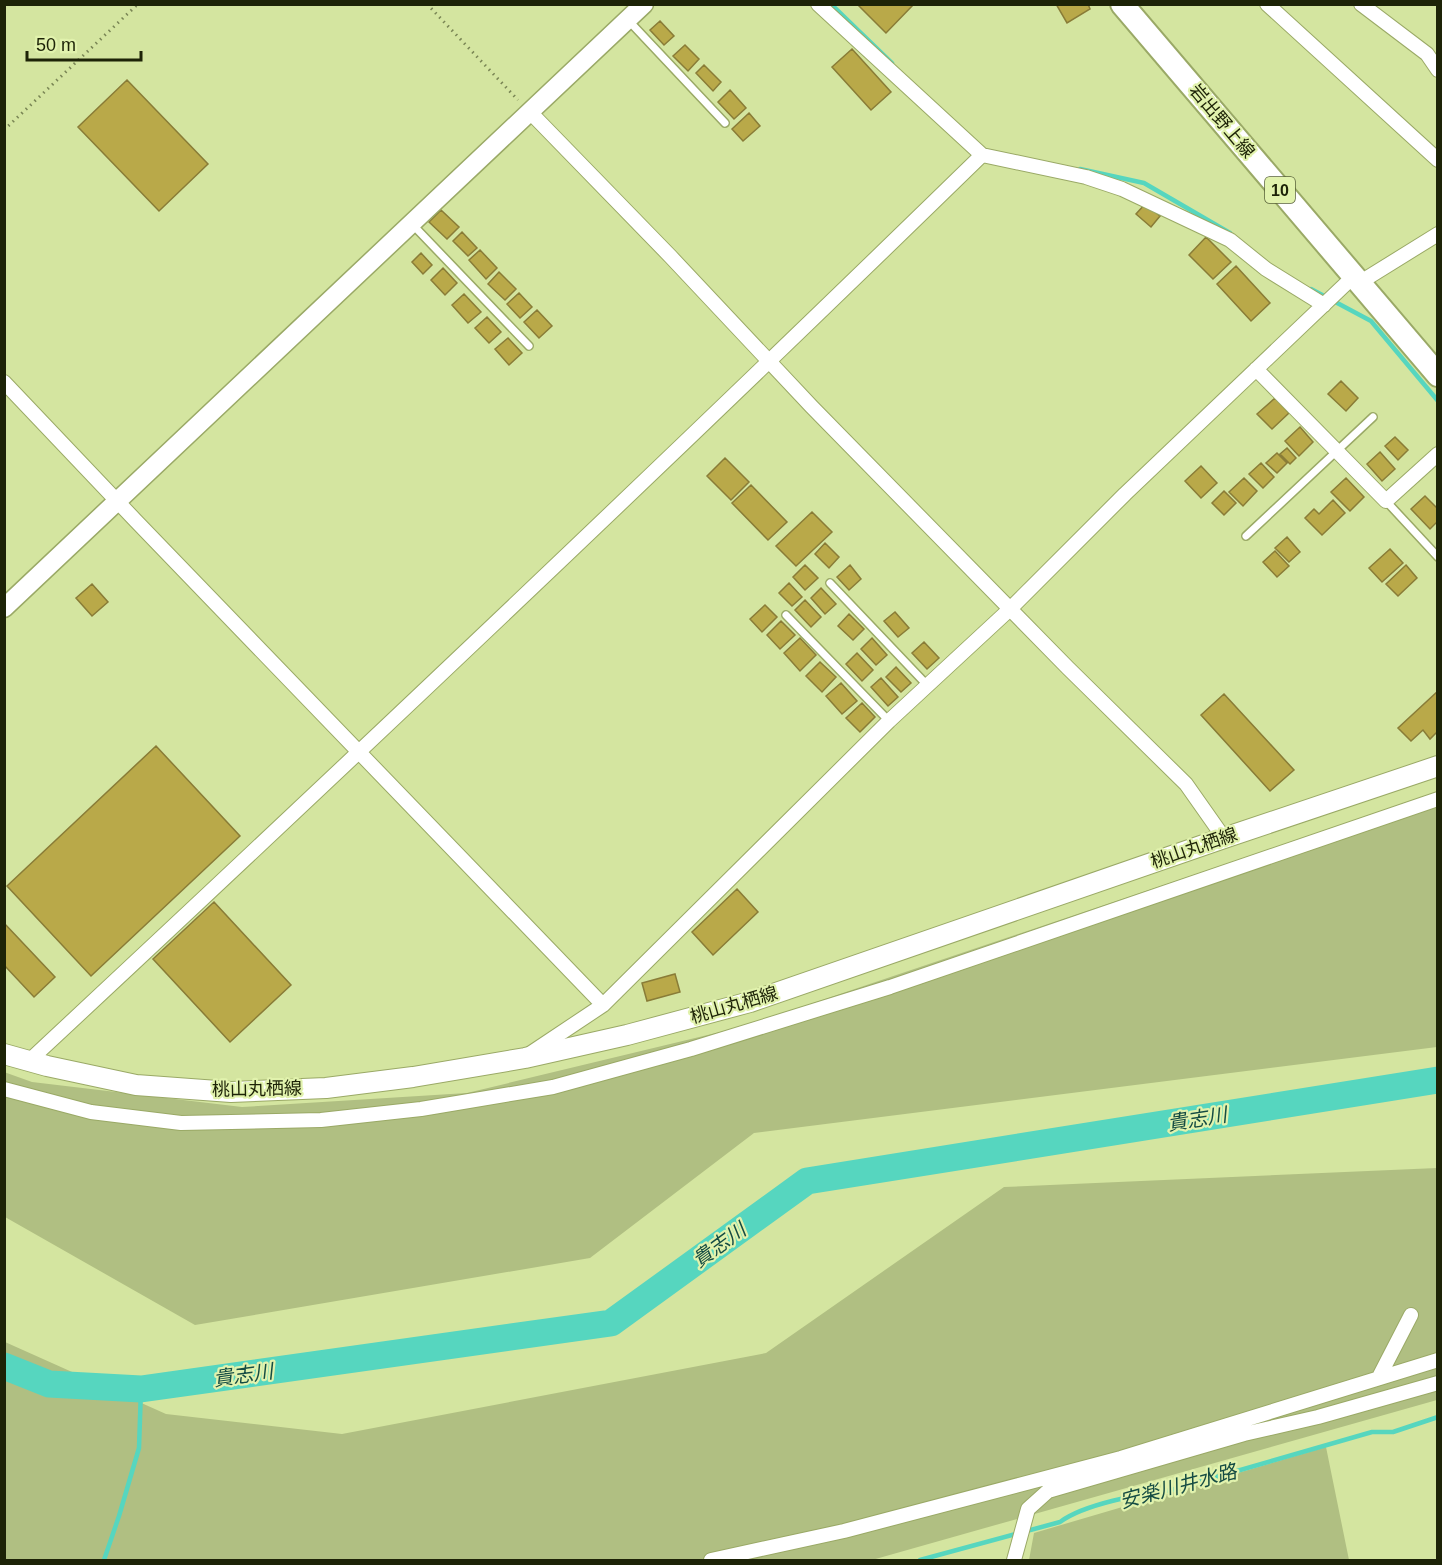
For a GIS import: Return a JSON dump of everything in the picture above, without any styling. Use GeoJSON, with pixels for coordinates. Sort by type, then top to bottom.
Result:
{"type":"FeatureCollection","features":[{"type":"Feature","properties":{"kind":"main road","name":"岩出野上線"},"geometry":{"type":"LineString","coordinates":[[1122,4],[1437,375]]}},
{"type":"Feature","properties":{"kind":"main road","name":"桃山丸栖線"},"geometry":{"type":"LineString","coordinates":[[4,1054],[136,1085],[231,1092],[326,1088],[412,1077],[525,1058],[627,1035],[750,1002],[1437,766]]}},
{"type":"Feature","properties":{"kind":"street"},"geometry":{"type":"LineString","coordinates":[[4,608],[644,4]]}},
{"type":"Feature","properties":{"kind":"street"},"geometry":{"type":"LineString","coordinates":[[818,4],[982,155],[1086,177],[1122,189],[1230,240],[1266,269],[1324,305]]}},
{"type":"Feature","properties":{"kind":"street"},"geometry":{"type":"LineString","coordinates":[[1267,4],[1437,160]]}},
{"type":"Feature","properties":{"kind":"street"},"geometry":{"type":"LineString","coordinates":[[1361,4],[1378,10],[1427,54],[1437,70]]}},
{"type":"Feature","properties":{"kind":"street"},"geometry":{"type":"LineString","coordinates":[[530,112],[1010,609],[1186,784],[1224,838]]}},
{"type":"Feature","properties":{"kind":"street"},"geometry":{"type":"LineString","coordinates":[[29,1061],[770,362],[982,155]]}},
{"type":"Feature","properties":{"kind":"street"},"geometry":{"type":"LineString","coordinates":[[525,1058],[603,1005],[889,721],[1010,609],[1117,502],[1324,305],[1356,280],[1437,234]]}},
{"type":"Feature","properties":{"kind":"street"},"geometry":{"type":"LineString","coordinates":[[1256,369],[1386,501],[1437,454]]}},
{"type":"Feature","properties":{"kind":"street"},"geometry":{"type":"LineString","coordinates":[[4,382],[603,1005]]}},
{"type":"Feature","properties":{"kind":"street"},"geometry":{"type":"LineString","coordinates":[[4,1089],[91,1112],[181,1123],[321,1120],[421,1109],[553,1087],[692,1049],[891,987],[1437,799]]}},
{"type":"Feature","properties":{"kind":"street"},"geometry":{"type":"LineString","coordinates":[[1379,1377],[1411,1315]]}},
{"type":"Feature","properties":{"kind":"street"},"geometry":{"type":"LineString","coordinates":[[711,1560],[844,1531],[1121,1458],[1437,1360]]}},
{"type":"Feature","properties":{"kind":"street"},"geometry":{"type":"LineString","coordinates":[[1014,1560],[1028,1509],[1048,1491],[1244,1434],[1318,1417],[1437,1383]]}},
{"type":"Feature","properties":{"kind":"lane"},"geometry":{"type":"LineString","coordinates":[[628,20],[725,123]]}},
{"type":"Feature","properties":{"kind":"lane"},"geometry":{"type":"LineString","coordinates":[[412,224],[529,346]]}},
{"type":"Feature","properties":{"kind":"lane"},"geometry":{"type":"LineString","coordinates":[[1246,536],[1373,417]]}},
{"type":"Feature","properties":{"kind":"lane"},"geometry":{"type":"LineString","coordinates":[[1386,501],[1437,557]]}},
{"type":"Feature","properties":{"kind":"lane"},"geometry":{"type":"LineString","coordinates":[[831,583],[928,686]]}},
{"type":"Feature","properties":{"kind":"lane"},"geometry":{"type":"LineString","coordinates":[[786,615],[889,721]]}},
{"type":"Feature","properties":{"kind":"path"},"geometry":{"type":"LineString","coordinates":[[4,130],[138,4]]}},
{"type":"Feature","properties":{"kind":"path"},"geometry":{"type":"LineString","coordinates":[[427,4],[530,112]]}},
{"type":"Feature","properties":{"kind":"green space"},"geometry":{"type":"Polygon","coordinates":[[[1437,793],[1437,1047],[754,1133],[590,1258],[195,1325],[5,1217],[4,1072],[32,1082],[242,1107],[467,1093],[745,1026],[1437,793]]]}},
{"type":"Feature","properties":{"kind":"green space"},"geometry":{"type":"Polygon","coordinates":[[[1437,1168],[1437,1400],[872,1560],[5,1560],[5,1342],[166,1414],[342,1434],[766,1353],[1004,1187],[1437,1168]]]}},
{"type":"Feature","properties":{"kind":"green space"},"geometry":{"type":"Polygon","coordinates":[[[1326,1447],[1349,1560],[1029,1560],[1034,1533],[1326,1447]]]}},
{"type":"Feature","properties":{"kind":"building"},"geometry":{"type":"Polygon","coordinates":[[[857,4],[914,4],[886,33],[857,4]]]}},
{"type":"Feature","properties":{"kind":"building"},"geometry":{"type":"Polygon","coordinates":[[[1056,4],[1088,4],[1090,9],[1067,23],[1056,4]]]}},
{"type":"Feature","properties":{"kind":"building"},"geometry":{"type":"Polygon","coordinates":[[[660,21],[674,36],[664,45],[650,30],[660,21]]]}},
{"type":"Feature","properties":{"kind":"building"},"geometry":{"type":"Polygon","coordinates":[[[685,45],[699,59],[688,71],[673,56],[685,45]]]}},
{"type":"Feature","properties":{"kind":"building"},"geometry":{"type":"Polygon","coordinates":[[[852,49],[891,92],[871,110],[832,67],[852,49]]]}},
{"type":"Feature","properties":{"kind":"building"},"geometry":{"type":"Polygon","coordinates":[[[704,65],[721,82],[713,91],[696,73],[704,65]]]}},
{"type":"Feature","properties":{"kind":"building"},"geometry":{"type":"Polygon","coordinates":[[[127,80],[208,164],[159,211],[78,127],[127,80]]]}},
{"type":"Feature","properties":{"kind":"building"},"geometry":{"type":"Polygon","coordinates":[[[730,90],[746,108],[734,119],[718,102],[730,90]]]}},
{"type":"Feature","properties":{"kind":"building"},"geometry":{"type":"Polygon","coordinates":[[[749,113],[760,126],[743,141],[732,129],[749,113]]]}},
{"type":"Feature","properties":{"kind":"building"},"geometry":{"type":"Polygon","coordinates":[[[1145,204],[1160,216],[1151,227],[1136,214],[1145,204]]]}},
{"type":"Feature","properties":{"kind":"building"},"geometry":{"type":"Polygon","coordinates":[[[441,210],[459,227],[447,239],[429,222],[441,210]]]}},
{"type":"Feature","properties":{"kind":"building"},"geometry":{"type":"Polygon","coordinates":[[[462,232],[477,248],[468,256],[453,241],[462,232]]]}},
{"type":"Feature","properties":{"kind":"building"},"geometry":{"type":"Polygon","coordinates":[[[1206,237],[1231,262],[1213,279],[1189,255],[1206,237]]]}},
{"type":"Feature","properties":{"kind":"building"},"geometry":{"type":"Polygon","coordinates":[[[480,250],[497,268],[486,279],[469,260],[480,250]]]}},
{"type":"Feature","properties":{"kind":"building"},"geometry":{"type":"Polygon","coordinates":[[[421,253],[432,265],[423,274],[412,262],[421,253]]]}},
{"type":"Feature","properties":{"kind":"building"},"geometry":{"type":"Polygon","coordinates":[[[1236,266],[1270,303],[1251,321],[1217,284],[1236,266]]]}},
{"type":"Feature","properties":{"kind":"building"},"geometry":{"type":"Polygon","coordinates":[[[443,268],[457,283],[445,295],[431,280],[443,268]]]}},
{"type":"Feature","properties":{"kind":"building"},"geometry":{"type":"Polygon","coordinates":[[[499,272],[516,289],[505,300],[488,284],[499,272]]]}},
{"type":"Feature","properties":{"kind":"building"},"geometry":{"type":"Polygon","coordinates":[[[519,293],[532,307],[520,318],[507,304],[519,293]]]}},
{"type":"Feature","properties":{"kind":"building"},"geometry":{"type":"Polygon","coordinates":[[[464,294],[481,312],[468,323],[452,305],[464,294]]]}},
{"type":"Feature","properties":{"kind":"building"},"geometry":{"type":"Polygon","coordinates":[[[537,310],[552,326],[539,338],[524,322],[537,310]]]}},
{"type":"Feature","properties":{"kind":"building"},"geometry":{"type":"Polygon","coordinates":[[[487,317],[501,332],[489,343],[475,328],[487,317]]]}},
{"type":"Feature","properties":{"kind":"building"},"geometry":{"type":"Polygon","coordinates":[[[508,338],[522,353],[509,365],[495,349],[508,338]]]}},
{"type":"Feature","properties":{"kind":"building"},"geometry":{"type":"Polygon","coordinates":[[[1341,381],[1358,398],[1346,411],[1328,394],[1341,381]]]}},
{"type":"Feature","properties":{"kind":"building"},"geometry":{"type":"Polygon","coordinates":[[[1275,398],[1289,413],[1272,429],[1257,414],[1275,398]]]}},
{"type":"Feature","properties":{"kind":"building"},"geometry":{"type":"Polygon","coordinates":[[[1300,427],[1313,442],[1299,456],[1285,441],[1300,427]]]}},
{"type":"Feature","properties":{"kind":"building"},"geometry":{"type":"Polygon","coordinates":[[[1395,437],[1408,450],[1398,460],[1385,446],[1395,437]]]}},
{"type":"Feature","properties":{"kind":"building"},"geometry":{"type":"Polygon","coordinates":[[[1287,448],[1296,458],[1290,464],[1280,454],[1287,448]]]}},
{"type":"Feature","properties":{"kind":"building"},"geometry":{"type":"Polygon","coordinates":[[[1380,452],[1395,469],[1382,481],[1367,464],[1380,452]]]}},
{"type":"Feature","properties":{"kind":"building"},"geometry":{"type":"Polygon","coordinates":[[[1277,453],[1287,463],[1277,473],[1266,463],[1277,453]]]}},
{"type":"Feature","properties":{"kind":"building"},"geometry":{"type":"Polygon","coordinates":[[[725,458],[749,482],[731,500],[707,476],[725,458]]]}},
{"type":"Feature","properties":{"kind":"building"},"geometry":{"type":"Polygon","coordinates":[[[1261,463],[1274,477],[1263,488],[1249,474],[1261,463]]]}},
{"type":"Feature","properties":{"kind":"building"},"geometry":{"type":"Polygon","coordinates":[[[1201,466],[1217,483],[1201,498],[1185,481],[1201,466]]]}},
{"type":"Feature","properties":{"kind":"building"},"geometry":{"type":"Polygon","coordinates":[[[1244,478],[1257,491],[1243,506],[1229,492],[1244,478]]]}},
{"type":"Feature","properties":{"kind":"building"},"geometry":{"type":"Polygon","coordinates":[[[1346,478],[1364,497],[1350,511],[1331,492],[1346,478]]]}},
{"type":"Feature","properties":{"kind":"building"},"geometry":{"type":"Polygon","coordinates":[[[751,485],[787,522],[768,540],[732,503],[751,485]]]}},
{"type":"Feature","properties":{"kind":"building"},"geometry":{"type":"Polygon","coordinates":[[[1224,491],[1236,503],[1224,515],[1212,503],[1224,491]]]}},
{"type":"Feature","properties":{"kind":"building"},"geometry":{"type":"Polygon","coordinates":[[[1425,496],[1438,509],[1438,521],[1430,529],[1411,509],[1425,496]]]}},
{"type":"Feature","properties":{"kind":"building"},"geometry":{"type":"Polygon","coordinates":[[[1333,500],[1345,513],[1322,535],[1305,518],[1314,509],[1319,514],[1333,500]]]}},
{"type":"Feature","properties":{"kind":"building"},"geometry":{"type":"Polygon","coordinates":[[[812,512],[832,532],[796,566],[776,546],[812,512]]]}},
{"type":"Feature","properties":{"kind":"building"},"geometry":{"type":"Polygon","coordinates":[[[1287,537],[1300,552],[1289,562],[1275,548],[1287,537]]]}},
{"type":"Feature","properties":{"kind":"building"},"geometry":{"type":"Polygon","coordinates":[[[825,543],[839,557],[829,568],[815,554],[825,543]]]}},
{"type":"Feature","properties":{"kind":"building"},"geometry":{"type":"Polygon","coordinates":[[[1390,549],[1403,563],[1382,582],[1369,568],[1390,549]]]}},
{"type":"Feature","properties":{"kind":"building"},"geometry":{"type":"Polygon","coordinates":[[[1275,551],[1289,566],[1277,577],[1263,562],[1275,551]]]}},
{"type":"Feature","properties":{"kind":"building"},"geometry":{"type":"Polygon","coordinates":[[[805,565],[818,578],[805,590],[793,577],[805,565]]]}},
{"type":"Feature","properties":{"kind":"building"},"geometry":{"type":"Polygon","coordinates":[[[850,565],[861,579],[849,590],[837,577],[850,565]]]}},
{"type":"Feature","properties":{"kind":"building"},"geometry":{"type":"Polygon","coordinates":[[[1406,565],[1417,578],[1398,596],[1386,584],[1406,565]]]}},
{"type":"Feature","properties":{"kind":"building"},"geometry":{"type":"Polygon","coordinates":[[[789,583],[802,597],[792,606],[779,593],[789,583]]]}},
{"type":"Feature","properties":{"kind":"building"},"geometry":{"type":"Polygon","coordinates":[[[92,584],[108,602],[92,616],[76,598],[92,584]]]}},
{"type":"Feature","properties":{"kind":"building"},"geometry":{"type":"Polygon","coordinates":[[[821,588],[836,604],[825,614],[811,598],[821,588]]]}},
{"type":"Feature","properties":{"kind":"building"},"geometry":{"type":"Polygon","coordinates":[[[805,600],[821,617],[811,627],[795,610],[805,600]]]}},
{"type":"Feature","properties":{"kind":"building"},"geometry":{"type":"Polygon","coordinates":[[[765,605],[777,617],[762,632],[750,619],[765,605]]]}},
{"type":"Feature","properties":{"kind":"building"},"geometry":{"type":"Polygon","coordinates":[[[895,612],[909,628],[898,637],[884,621],[895,612]]]}},
{"type":"Feature","properties":{"kind":"building"},"geometry":{"type":"Polygon","coordinates":[[[849,614],[864,629],[853,640],[838,626],[849,614]]]}},
{"type":"Feature","properties":{"kind":"building"},"geometry":{"type":"Polygon","coordinates":[[[781,621],[795,635],[780,649],[767,635],[781,621]]]}},
{"type":"Feature","properties":{"kind":"building"},"geometry":{"type":"Polygon","coordinates":[[[800,638],[816,655],[800,671],[784,653],[800,638]]]}},
{"type":"Feature","properties":{"kind":"building"},"geometry":{"type":"Polygon","coordinates":[[[872,638],[887,655],[876,665],[861,649],[872,638]]]}},
{"type":"Feature","properties":{"kind":"building"},"geometry":{"type":"Polygon","coordinates":[[[924,642],[939,658],[927,669],[912,653],[924,642]]]}},
{"type":"Feature","properties":{"kind":"building"},"geometry":{"type":"Polygon","coordinates":[[[857,653],[873,670],[862,681],[846,664],[857,653]]]}},
{"type":"Feature","properties":{"kind":"building"},"geometry":{"type":"Polygon","coordinates":[[[820,662],[836,677],[822,692],[806,676],[820,662]]]}},
{"type":"Feature","properties":{"kind":"building"},"geometry":{"type":"Polygon","coordinates":[[[896,667],[911,683],[901,692],[886,677],[896,667]]]}},
{"type":"Feature","properties":{"kind":"building"},"geometry":{"type":"Polygon","coordinates":[[[881,678],[898,697],[888,706],[871,687],[881,678]]]}},
{"type":"Feature","properties":{"kind":"building"},"geometry":{"type":"Polygon","coordinates":[[[841,683],[857,701],[842,714],[826,696],[841,683]]]}},
{"type":"Feature","properties":{"kind":"building"},"geometry":{"type":"Polygon","coordinates":[[[1438,691],[1438,731],[1430,739],[1423,730],[1411,741],[1398,728],[1438,691]]]}},
{"type":"Feature","properties":{"kind":"building"},"geometry":{"type":"Polygon","coordinates":[[[1224,694],[1294,770],[1270,791],[1201,715],[1224,694]]]}},
{"type":"Feature","properties":{"kind":"building"},"geometry":{"type":"Polygon","coordinates":[[[862,703],[875,717],[860,732],[846,718],[862,703]]]}},
{"type":"Feature","properties":{"kind":"building"},"geometry":{"type":"Polygon","coordinates":[[[156,746],[240,836],[91,976],[7,886],[156,746]]]}},
{"type":"Feature","properties":{"kind":"building"},"geometry":{"type":"Polygon","coordinates":[[[737,889],[758,912],[713,955],[692,932],[737,889]]]}},
{"type":"Feature","properties":{"kind":"building"},"geometry":{"type":"Polygon","coordinates":[[[214,902],[291,985],[230,1042],[153,959],[214,902]]]}},
{"type":"Feature","properties":{"kind":"building"},"geometry":{"type":"Polygon","coordinates":[[[4,923],[55,977],[34,997],[4,965],[4,923]]]}},
{"type":"Feature","properties":{"kind":"building"},"geometry":{"type":"Polygon","coordinates":[[[675,974],[680,992],[647,1001],[642,983],[675,974]]]}},
{"type":"Feature","properties":{"kind":"waterway"},"geometry":{"type":"LineString","coordinates":[[831,4],[892,63]]}},
{"type":"Feature","properties":{"kind":"waterway"},"geometry":{"type":"LineString","coordinates":[[1080,169],[1144,183],[1230,233]]}},
{"type":"Feature","properties":{"kind":"waterway"},"geometry":{"type":"LineString","coordinates":[[1311,289],[1371,321],[1438,401]]}},
{"type":"Feature","properties":{"kind":"waterway","name":"貴志川"},"geometry":{"type":"LineString","coordinates":[[4,1366],[49,1384],[141,1389],[611,1323],[807,1181],[1438,1080]]}},
{"type":"Feature","properties":{"kind":"waterway"},"geometry":{"type":"LineString","coordinates":[[104,1560],[139,1448],[141,1389]]}},
{"type":"Feature","properties":{"kind":"waterway","name":"安楽川井水路"},"geometry":{"type":"LineString","coordinates":[[920,1560],[1060,1522],[1097,1505],[1171,1490],[1372,1432],[1393,1432],[1438,1417]]}}]}
